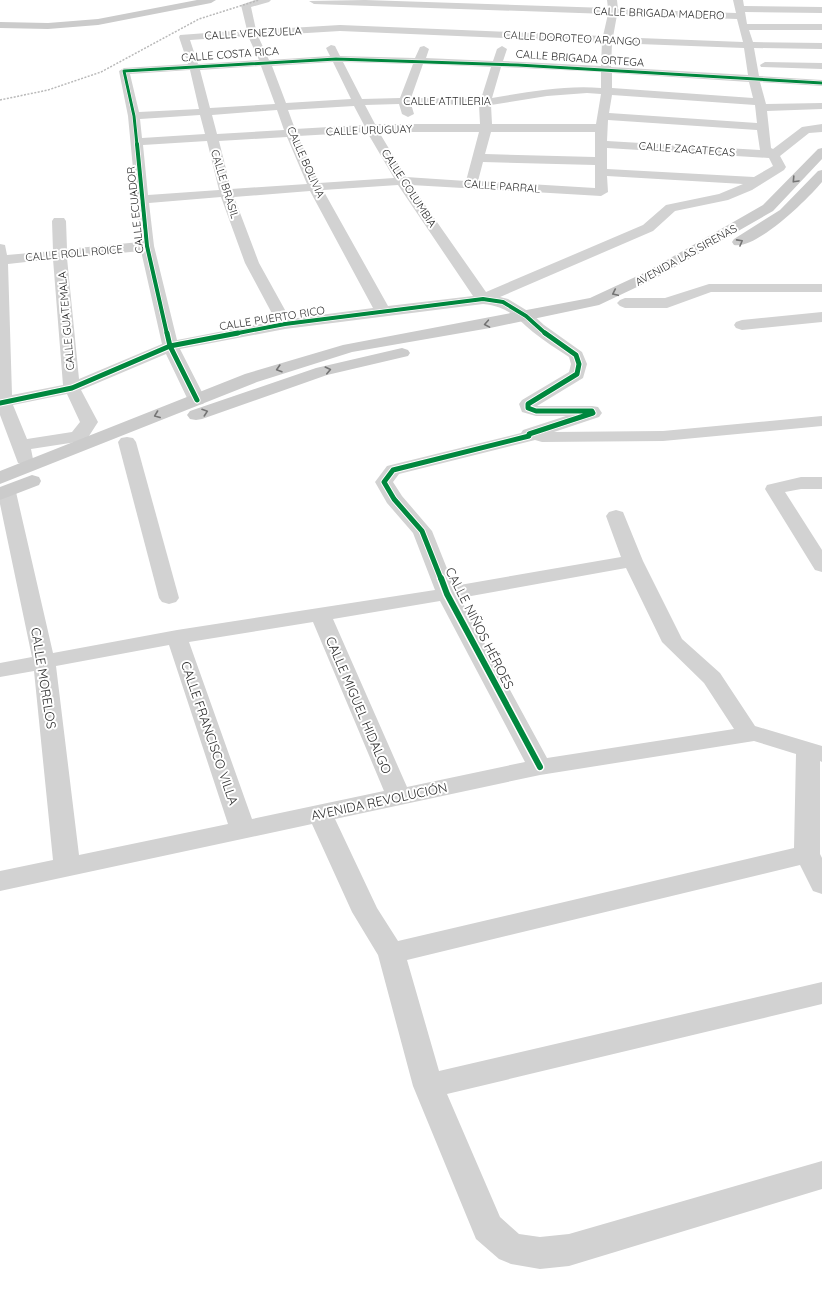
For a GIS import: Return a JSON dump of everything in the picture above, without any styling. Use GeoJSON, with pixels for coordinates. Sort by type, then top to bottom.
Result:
{"type":"FeatureCollection","features":[{"type":"Feature","properties":{"kind":"main road"},"geometry":{"type":"LineString","coordinates":[[0,25],[48,26],[98,22],[211,0]]}},
{"type":"Feature","properties":{"kind":"main road","name":"AVENIDA LAS SIRENAS"},"geometry":{"type":"LineString","coordinates":[[2,488],[25,469],[81,440],[197,400],[252,378],[349,348],[526,316],[594,302],[651,276],[768,208],[822,152]]}},
{"type":"Feature","properties":{"kind":"main road","name":"AVENIDA LAS SIRENAS"},"geometry":{"type":"LineString","coordinates":[[724,250],[779,218],[805,194],[822,174]]}},
{"type":"Feature","properties":{"kind":"main road","name":"AVENIDA LAS SIRENAS"},"geometry":{"type":"LineString","coordinates":[[593,316],[657,289]]}},
{"type":"Feature","properties":{"kind":"main road"},"geometry":{"type":"LineString","coordinates":[[2,488],[199,414],[322,371],[427,347],[559,324]]}},
{"type":"Feature","properties":{"kind":"street","name":"CALLE BOLIVIA"},"geometry":{"type":"LineString","coordinates":[[266,0],[246,5],[252,33],[266,62],[291,133],[314,186],[383,312]]}},
{"type":"Feature","properties":{"kind":"street","name":"CALLE BRIGADA MADERO"},"geometry":{"type":"LineString","coordinates":[[315,3],[383,2],[612,5],[740,13]]}},
{"type":"Feature","properties":{"kind":"street"},"geometry":{"type":"LineString","coordinates":[[369,59],[359,44],[362,28],[383,2]]}},
{"type":"Feature","properties":{"kind":"street"},"geometry":{"type":"LineString","coordinates":[[414,128],[404,101],[419,60],[445,3]]}},
{"type":"Feature","properties":{"kind":"street"},"geometry":{"type":"LineString","coordinates":[[471,184],[486,128],[485,102],[499,63],[515,4]]}},
{"type":"Feature","properties":{"kind":"street"},"geometry":{"type":"LineString","coordinates":[[601,166],[602,122],[607,92],[607,39],[612,5]]}},
{"type":"Feature","properties":{"kind":"street"},"geometry":{"type":"LineString","coordinates":[[740,13],[822,10]]}},
{"type":"Feature","properties":{"kind":"street"},"geometry":{"type":"LineString","coordinates":[[740,13],[822,27]]}},
{"type":"Feature","properties":{"kind":"street"},"geometry":{"type":"LineString","coordinates":[[483,299],[624,240],[648,228],[671,208],[723,197],[756,181],[780,167],[773,155],[765,149],[761,105],[754,79],[749,46],[740,13]]}},
{"type":"Feature","properties":{"kind":"street","name":"CALLE DOROTEO ARANGO"},"geometry":{"type":"LineString","coordinates":[[326,26],[749,46],[822,46]]}},
{"type":"Feature","properties":{"kind":"street","name":"CALLE VENEZUELA"},"geometry":{"type":"LineString","coordinates":[[184,37],[252,33],[326,26]]}},
{"type":"Feature","properties":{"kind":"street","name":"CALLE COLUMBIA"},"geometry":{"type":"LineString","coordinates":[[326,26],[336,59],[371,128],[402,181],[483,299]]}},
{"type":"Feature","properties":{"kind":"street","name":"CALLE BRASIL"},"geometry":{"type":"LineString","coordinates":[[184,37],[194,67],[204,112],[226,193],[252,263],[285,324]]}},
{"type":"Feature","properties":{"kind":"street","name":"CALLE BRIGADA ORTEGA"},"geometry":{"type":"LineString","coordinates":[[336,59],[499,63],[822,83]]}},
{"type":"Feature","properties":{"kind":"street","name":"CALLE COSTA RICA"},"geometry":{"type":"LineString","coordinates":[[124,71],[336,59]]}},
{"type":"Feature","properties":{"kind":"street"},"geometry":{"type":"LineString","coordinates":[[752,65],[822,66]]}},
{"type":"Feature","properties":{"kind":"street","name":"CALLE ECUADOR"},"geometry":{"type":"LineString","coordinates":[[124,71],[134,116],[148,246],[170,346],[197,400]]}},
{"type":"Feature","properties":{"kind":"street","name":"CALLE ATTILERIA"},"geometry":{"type":"LineString","coordinates":[[134,116],[358,102],[485,102],[547,93],[587,90],[761,105],[822,106]]}},
{"type":"Feature","properties":{"kind":"street","name":"CALLE URUGUAY"},"geometry":{"type":"LineString","coordinates":[[137,142],[371,128],[486,128],[602,122],[762,127]]}},
{"type":"Feature","properties":{"kind":"street"},"geometry":{"type":"LineString","coordinates":[[773,155],[806,130],[822,128]]}},
{"type":"Feature","properties":{"kind":"street","name":"CALLE ZACATECAS"},"geometry":{"type":"LineString","coordinates":[[601,144],[773,155]]}},
{"type":"Feature","properties":{"kind":"street"},"geometry":{"type":"LineString","coordinates":[[478,158],[601,166],[756,181]]}},
{"type":"Feature","properties":{"kind":"street","name":"CALLE PARRAL"},"geometry":{"type":"LineString","coordinates":[[143,199],[402,181],[602,192],[601,166]]}},
{"type":"Feature","properties":{"kind":"street","name":"CALLE GUATEMALA"},"geometry":{"type":"LineString","coordinates":[[59,222],[60,254],[72,388]]}},
{"type":"Feature","properties":{"kind":"street","name":"CALLE ROLL ROICE"},"geometry":{"type":"LineString","coordinates":[[0,260],[148,246]]}},
{"type":"Feature","properties":{"kind":"street"},"geometry":{"type":"LineString","coordinates":[[0,248],[2,403],[21,445],[25,469]]}},
{"type":"Feature","properties":{"kind":"street"},"geometry":{"type":"LineString","coordinates":[[625,303],[667,303],[709,288],[822,288]]}},
{"type":"Feature","properties":{"kind":"street"},"geometry":{"type":"LineString","coordinates":[[483,299],[499,300],[526,316],[538,328],[576,355],[579,364],[577,374],[528,404],[528,408],[536,411],[594,412],[528,436]]}},
{"type":"Feature","properties":{"kind":"street","name":"CALLE PUERTO RICO"},"geometry":{"type":"LineString","coordinates":[[2,403],[72,388],[170,346],[285,324],[483,299]]}},
{"type":"Feature","properties":{"kind":"street"},"geometry":{"type":"LineString","coordinates":[[742,325],[822,317]]}},
{"type":"Feature","properties":{"kind":"street"},"geometry":{"type":"LineString","coordinates":[[21,445],[81,440],[83,432],[89,422],[72,388]]}},
{"type":"Feature","properties":{"kind":"street"},"geometry":{"type":"LineString","coordinates":[[528,436],[663,436],[822,421]]}},
{"type":"Feature","properties":{"kind":"street","name":"CALLE NIÑOS HÉROES"},"geometry":{"type":"LineString","coordinates":[[528,436],[393,470],[384,482],[394,499],[422,531],[447,594],[540,767]]}},
{"type":"Feature","properties":{"kind":"street"},"geometry":{"type":"LineString","coordinates":[[127,442],[169,598]]}},
{"type":"Feature","properties":{"kind":"street"},"geometry":{"type":"LineString","coordinates":[[822,482],[802,483],[774,489],[822,566]]}},
{"type":"Feature","properties":{"kind":"street","name":"CALLE MORELOS"},"geometry":{"type":"LineString","coordinates":[[2,488],[44,662],[67,867]]}},
{"type":"Feature","properties":{"kind":"street"},"geometry":{"type":"LineString","coordinates":[[616,516],[633,561],[673,642],[712,678],[747,731],[815,751],[807,854],[822,884]]}},
{"type":"Feature","properties":{"kind":"street"},"geometry":{"type":"LineString","coordinates":[[0,670],[177,637],[447,594],[633,561]]}},
{"type":"Feature","properties":{"kind":"street","name":"CALLE MIGUEL HIDALGO"},"geometry":{"type":"LineString","coordinates":[[320,614],[399,796]]}},
{"type":"Feature","properties":{"kind":"street","name":"CALLE FRANCISCO VILLA"},"geometry":{"type":"LineString","coordinates":[[177,637],[243,830]]}},
{"type":"Feature","properties":{"kind":"street","name":"AVENIDA REVOLUCIÓN"},"geometry":{"type":"LineString","coordinates":[[0,881],[540,767],[753,734],[747,731]]}},
{"type":"Feature","properties":{"kind":"street"},"geometry":{"type":"LineString","coordinates":[[320,813],[365,912],[391,953],[428,1086],[488,1228],[511,1248],[540,1253],[569,1250],[822,1175]]}},
{"type":"Feature","properties":{"kind":"street"},"geometry":{"type":"LineString","coordinates":[[391,953],[807,854]]}},
{"type":"Feature","properties":{"kind":"street"},"geometry":{"type":"LineString","coordinates":[[428,1086],[822,992]]}},
{"type":"Feature","properties":{"kind":"railway"},"geometry":{"type":"LineString","coordinates":[[0,100],[48,90],[101,72],[199,19],[259,0]]}},
{"type":"Feature","properties":{"kind":"cycle path"},"geometry":{"type":"LineString","coordinates":[[197,400],[170,346],[147,246],[134,116],[124,71],[336,59],[397,60],[518,65],[822,83]]}},
{"type":"Feature","properties":{"kind":"cycle path"},"geometry":{"type":"LineString","coordinates":[[0,403],[72,388],[170,346],[285,324],[483,299],[503,302],[526,316],[538,328],[576,355],[579,364],[577,374],[528,404],[528,408],[536,411],[592,411],[593,413],[529,434],[529,436],[393,470],[384,482],[394,499],[422,531],[447,594],[540,767]]}}]}
